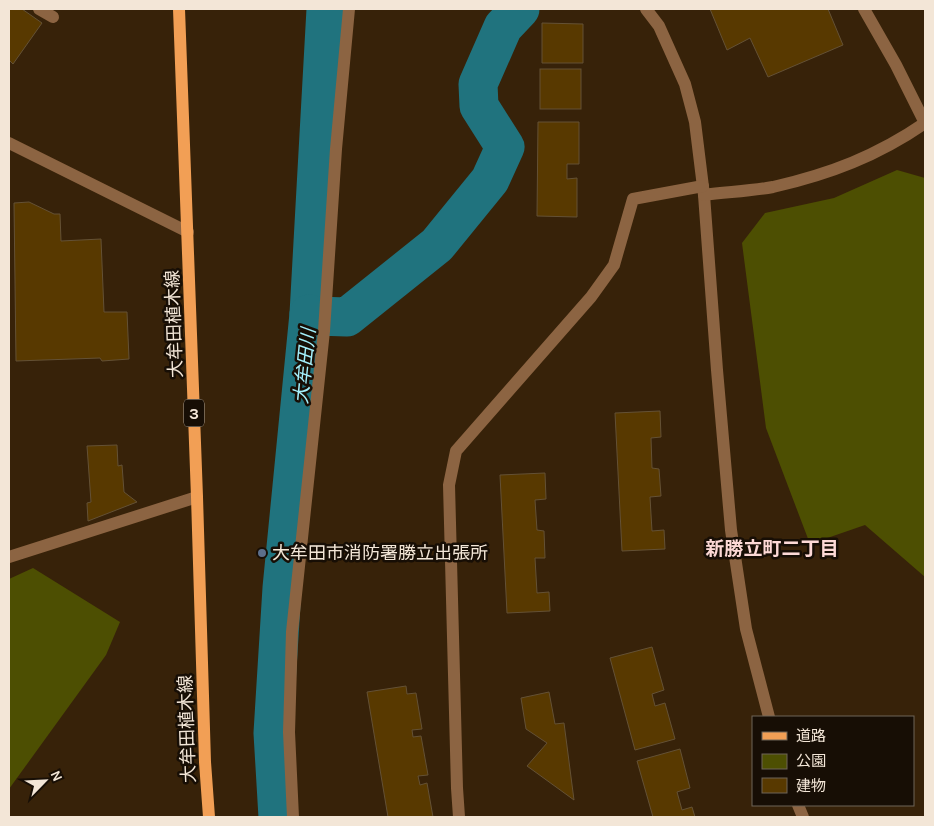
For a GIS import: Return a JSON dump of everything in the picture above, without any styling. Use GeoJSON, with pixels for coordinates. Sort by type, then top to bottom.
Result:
{"type":"FeatureCollection","features":[{"type":"Feature","properties":{"kind":"main road","name":"大牟田植木線"},"geometry":{"type":"LineString","coordinates":[[179,9],[205,762],[210,817]]}},
{"type":"Feature","properties":{"kind":"street"},"geometry":{"type":"LineString","coordinates":[[39,9],[53,17]]}},
{"type":"Feature","properties":{"kind":"street"},"geometry":{"type":"LineString","coordinates":[[293,817],[289,732],[292,632],[324,331],[324,308],[336,149],[349,9]]}},
{"type":"Feature","properties":{"kind":"street"},"geometry":{"type":"LineString","coordinates":[[646,9],[659,26],[685,84],[695,122],[703,190],[731,530],[746,628],[769,716]]}},
{"type":"Feature","properties":{"kind":"street"},"geometry":{"type":"LineString","coordinates":[[459,817],[456,788],[448,485],[456,451],[592,297],[614,265],[633,199],[703,190],[772,187],[842,168],[898,142],[925,124],[896,66],[864,9]]}},
{"type":"Feature","properties":{"kind":"street"},"geometry":{"type":"LineString","coordinates":[[9,143],[188,232]]}},
{"type":"Feature","properties":{"kind":"street"},"geometry":{"type":"LineString","coordinates":[[9,557],[197,497]]}},
{"type":"Feature","properties":{"kind":"green space"},"geometry":{"type":"Polygon","coordinates":[[[897,170],[925,178],[925,577],[865,525],[810,544],[766,428],[742,243],[765,213],[834,198],[897,170]]]}},
{"type":"Feature","properties":{"kind":"green space"},"geometry":{"type":"Polygon","coordinates":[[[33,568],[120,622],[106,655],[9,789],[9,579],[33,568]]]}},
{"type":"Feature","properties":{"kind":"building"},"geometry":{"type":"Polygon","coordinates":[[[9,9],[22,9],[42,23],[13,64],[9,60],[9,9]]]}},
{"type":"Feature","properties":{"kind":"building"},"geometry":{"type":"Polygon","coordinates":[[[710,9],[828,9],[843,45],[768,77],[750,38],[727,50],[710,9]]]}},
{"type":"Feature","properties":{"kind":"building"},"geometry":{"type":"Polygon","coordinates":[[[542,23],[583,24],[583,63],[542,63],[542,23]]]}},
{"type":"Feature","properties":{"kind":"building"},"geometry":{"type":"Polygon","coordinates":[[[540,69],[581,69],[581,109],[540,109],[540,69]]]}},
{"type":"Feature","properties":{"kind":"building"},"geometry":{"type":"Polygon","coordinates":[[[538,122],[579,122],[579,164],[567,164],[567,179],[577,178],[577,217],[537,216],[538,122]]]}},
{"type":"Feature","properties":{"kind":"building"},"geometry":{"type":"Polygon","coordinates":[[[29,202],[54,214],[60,214],[61,241],[101,239],[104,312],[127,312],[129,359],[102,361],[100,358],[16,361],[14,203],[29,202]]]}},
{"type":"Feature","properties":{"kind":"building"},"geometry":{"type":"Polygon","coordinates":[[[660,411],[661,437],[651,438],[652,468],[659,469],[661,496],[650,497],[652,531],[664,530],[665,549],[622,551],[615,413],[660,411]]]}},
{"type":"Feature","properties":{"kind":"building"},"geometry":{"type":"Polygon","coordinates":[[[117,445],[118,466],[122,465],[124,492],[137,502],[88,521],[87,503],[91,502],[87,446],[117,445]]]}},
{"type":"Feature","properties":{"kind":"building"},"geometry":{"type":"Polygon","coordinates":[[[545,473],[546,499],[535,500],[537,530],[544,531],[545,558],[535,558],[537,593],[549,592],[550,611],[507,613],[500,475],[545,473]]]}},
{"type":"Feature","properties":{"kind":"building"},"geometry":{"type":"Polygon","coordinates":[[[652,647],[664,690],[652,694],[655,706],[665,703],[675,739],[635,750],[610,658],[652,647]]]}},
{"type":"Feature","properties":{"kind":"building"},"geometry":{"type":"Polygon","coordinates":[[[406,686],[407,694],[416,693],[422,729],[412,730],[413,737],[421,736],[428,775],[418,776],[420,785],[427,783],[433,817],[388,817],[367,692],[406,686]]]}},
{"type":"Feature","properties":{"kind":"building"},"geometry":{"type":"Polygon","coordinates":[[[549,692],[555,724],[564,723],[574,800],[527,766],[547,743],[526,729],[521,698],[549,692]]]}},
{"type":"Feature","properties":{"kind":"building"},"geometry":{"type":"Polygon","coordinates":[[[680,749],[690,788],[677,792],[682,810],[692,807],[695,817],[653,817],[637,761],[680,749]]]}},
{"type":"Feature","properties":{"kind":"waterway"},"geometry":{"type":"LineString","coordinates":[[309,314],[326,9]]}},
{"type":"Feature","properties":{"kind":"waterway","name":"大牟田川"},"geometry":{"type":"LineString","coordinates":[[278,817],[273,733],[282,588],[309,314],[347,317],[437,245],[490,180],[505,147],[479,106],[478,84],[503,27],[520,9]]}},
{"type":"Feature","properties":{"kind":"place","name":"大牟田市消防署勝立出張所"},"geometry":{"type":"Point","coordinates":[262,553]}},
{"type":"Feature","properties":{"kind":"district","name":"新勝立町二丁目"},"geometry":{"type":"Point","coordinates":[772,548]}}]}
